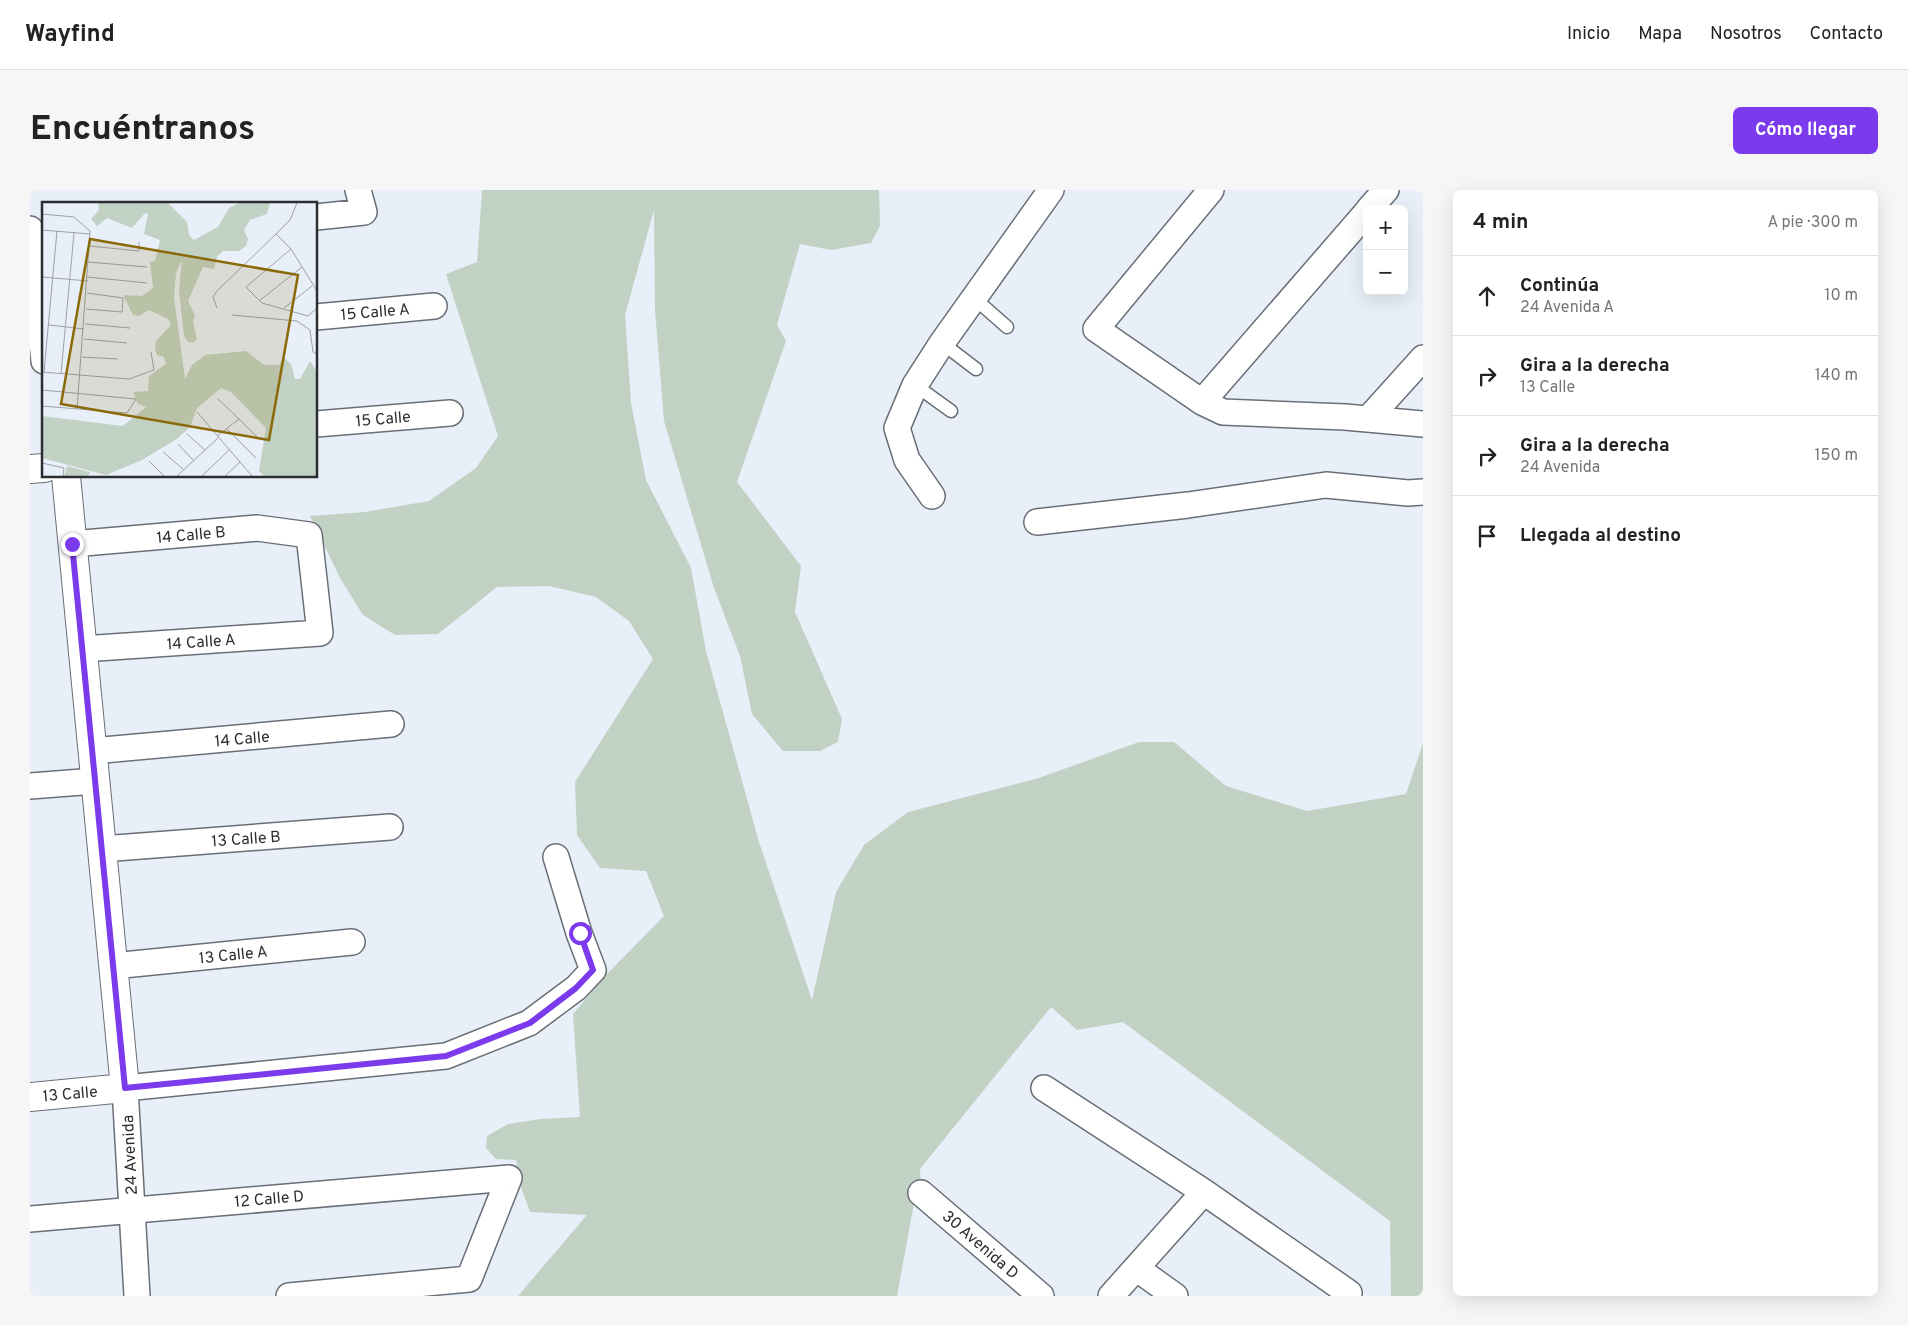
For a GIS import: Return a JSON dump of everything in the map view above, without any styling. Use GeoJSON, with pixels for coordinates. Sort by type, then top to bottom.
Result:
{"type":"FeatureCollection","features":[{"type":"Feature","properties":{"kind":"street"},"geometry":{"type":"LineString","coordinates":[[318,217],[364,212],[358,190]]}},
{"type":"Feature","properties":{"kind":"street"},"geometry":{"type":"LineString","coordinates":[[932,496],[907,460],[897,428],[915,385],[942,342],[1051,190]]}},
{"type":"Feature","properties":{"kind":"street"},"geometry":{"type":"LineString","coordinates":[[1211,190],[1096,329],[1202,402],[1223,412],[1368,419],[1423,424]]}},
{"type":"Feature","properties":{"kind":"street"},"geometry":{"type":"LineString","coordinates":[[1373,205],[1386,190]]}},
{"type":"Feature","properties":{"kind":"street"},"geometry":{"type":"LineString","coordinates":[[1202,402],[1363,217]]}},
{"type":"Feature","properties":{"kind":"street"},"geometry":{"type":"LineString","coordinates":[[35,237],[42,334]]}},
{"type":"Feature","properties":{"kind":"street","name":"15 Calle A"},"geometry":{"type":"LineString","coordinates":[[318,317],[434,306]]}},
{"type":"Feature","properties":{"kind":"street"},"geometry":{"type":"LineString","coordinates":[[1368,419],[1423,358]]}},
{"type":"Feature","properties":{"kind":"street","name":"15 Calle"},"geometry":{"type":"LineString","coordinates":[[318,424],[450,413]]}},
{"type":"Feature","properties":{"kind":"street","name":"24 Avenida"},"geometry":{"type":"LineString","coordinates":[[66,478],[125,1088],[137,1296]]}},
{"type":"Feature","properties":{"kind":"street"},"geometry":{"type":"LineString","coordinates":[[1037,522],[1188,505],[1326,485],[1408,493],[1423,492]]}},
{"type":"Feature","properties":{"kind":"street","name":"14 Calle B"},"geometry":{"type":"LineString","coordinates":[[72,544],[258,528],[309,535],[320,633]]}},
{"type":"Feature","properties":{"kind":"street","name":"14 Calle A"},"geometry":{"type":"LineString","coordinates":[[82,650],[320,633]]}},
{"type":"Feature","properties":{"kind":"street","name":"14 Calle"},"geometry":{"type":"LineString","coordinates":[[92,751],[391,724]]}},
{"type":"Feature","properties":{"kind":"street"},"geometry":{"type":"LineString","coordinates":[[30,786],[95,781]]}},
{"type":"Feature","properties":{"kind":"street","name":"13 Calle B"},"geometry":{"type":"LineString","coordinates":[[102,849],[390,827]]}},
{"type":"Feature","properties":{"kind":"street","name":"13 Calle"},"geometry":{"type":"LineString","coordinates":[[30,1097],[446,1056],[530,1023],[576,988],[593,970],[556,857]]}},
{"type":"Feature","properties":{"kind":"street","name":"13 Calle A"},"geometry":{"type":"LineString","coordinates":[[113,966],[352,942]]}},
{"type":"Feature","properties":{"kind":"street"},"geometry":{"type":"LineString","coordinates":[[1044,1088],[1204,1192],[1349,1293]]}},
{"type":"Feature","properties":{"kind":"street","name":"12 Calle D"},"geometry":{"type":"LineString","coordinates":[[30,1218],[509,1178],[469,1280],[289,1296]]}},
{"type":"Feature","properties":{"kind":"street","name":"30 Avenida D"},"geometry":{"type":"LineString","coordinates":[[921,1192],[1040,1296]]}},
{"type":"Feature","properties":{"kind":"street"},"geometry":{"type":"LineString","coordinates":[[1111,1296],[1204,1192]]}},
{"type":"Feature","properties":{"kind":"street"},"geometry":{"type":"LineString","coordinates":[[1136,1268],[1175,1296]]}},
{"type":"Feature","properties":{"kind":"lane"},"geometry":{"type":"LineString","coordinates":[[973,297],[1006,327]]}},
{"type":"Feature","properties":{"kind":"lane"},"geometry":{"type":"LineString","coordinates":[[942,342],[976,369]]}},
{"type":"Feature","properties":{"kind":"lane"},"geometry":{"type":"LineString","coordinates":[[915,385],[952,411]]}},
{"type":"Feature","properties":{"kind":"green space"},"geometry":{"type":"Polygon","coordinates":[[[482,190],[879,190],[880,226],[871,243],[831,250],[800,244],[777,325],[786,341],[737,482],[801,566],[795,612],[842,719],[838,742],[820,751],[783,751],[752,714],[740,656],[714,588],[664,421],[655,310],[654,210],[625,315],[631,403],[646,480],[691,568],[706,651],[759,842],[812,1000],[836,892],[864,845],[908,812],[1039,778],[1139,742],[1174,742],[1226,786],[1307,811],[1406,794],[1423,743],[1423,1296],[1391,1296],[1390,1221],[1123,1022],[1077,1030],[1051,1007],[920,1169],[921,1193],[917,1187],[897,1296],[518,1296],[587,1215],[530,1212],[521,1187],[516,1160],[496,1159],[486,1148],[487,1136],[508,1124],[541,1119],[580,1117],[573,1014],[607,974],[664,916],[646,871],[600,868],[577,835],[575,782],[653,659],[629,621],[596,597],[549,586],[497,587],[438,634],[395,635],[363,615],[340,578],[310,516],[365,512],[429,501],[476,468],[498,436],[446,274],[477,262],[482,190]]]}},
{"type":"Feature","properties":{"kind":"route"},"geometry":{"type":"LineString","coordinates":[[72,544],[125,1088],[446,1056],[530,1023],[576,988],[593,970],[580,933]]}}]}
